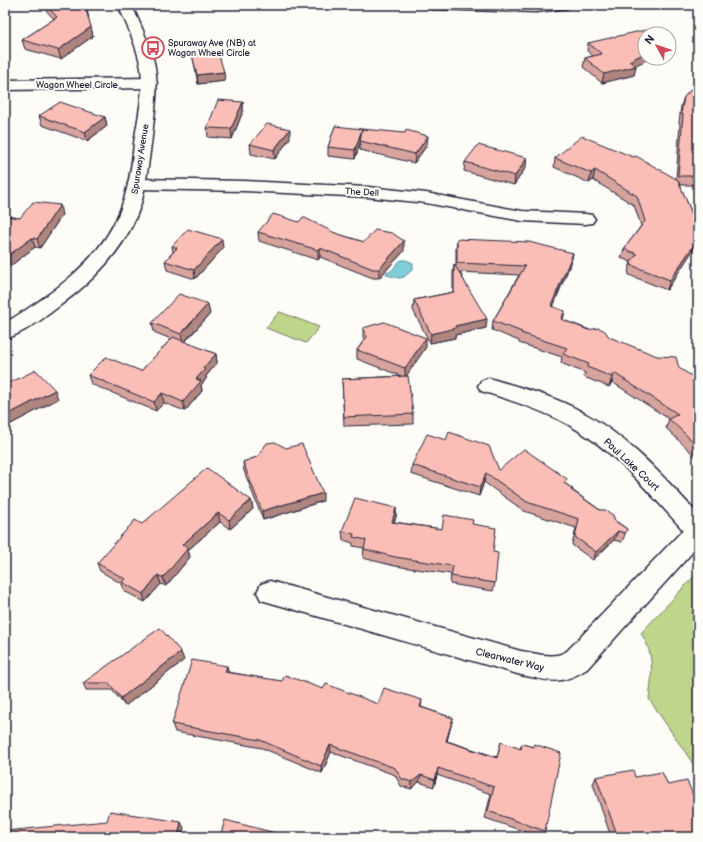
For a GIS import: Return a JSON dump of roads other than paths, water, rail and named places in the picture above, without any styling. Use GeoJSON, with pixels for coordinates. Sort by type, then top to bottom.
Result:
{"type":"FeatureCollection","features":[{"type":"Feature","properties":{"kind":"street","name":"Spuraway Avenue"},"geometry":{"type":"LineString","coordinates":[[5,332],[42,309],[88,271],[106,251],[126,220],[136,184],[149,84],[147,61],[125,5]]}},
{"type":"Feature","properties":{"kind":"street"},"geometry":{"type":"LineString","coordinates":[[432,5],[536,8],[563,5]]}},
{"type":"Feature","properties":{"kind":"street","name":"Wagon Wheel Circle"},"geometry":{"type":"LineString","coordinates":[[5,85],[149,84]]}},
{"type":"Feature","properties":{"kind":"street","name":"The Dell"},"geometry":{"type":"LineString","coordinates":[[136,184],[244,186],[368,192],[426,198],[522,216],[586,218]]}},
{"type":"Feature","properties":{"kind":"street","name":"Paul Lake Court"},"geometry":{"type":"LineString","coordinates":[[490,386],[548,406],[576,419],[588,427],[619,450],[698,530]]}},
{"type":"Feature","properties":{"kind":"street","name":"Clearwater Way"},"geometry":{"type":"LineString","coordinates":[[270,592],[521,663],[555,669],[566,667],[577,660],[698,530]]}},
{"type":"Feature","properties":{"kind":"water"},"geometry":{"type":"Polygon","coordinates":[[[402,260],[413,263],[413,269],[404,277],[399,278],[387,275],[386,273],[392,271],[399,261],[402,260]]]}},
{"type":"Feature","properties":{"kind":"place","name":"Spuraway Ave (NB) at Wagon Wheel Circle"},"geometry":{"type":"Point","coordinates":[153,48]}}]}
